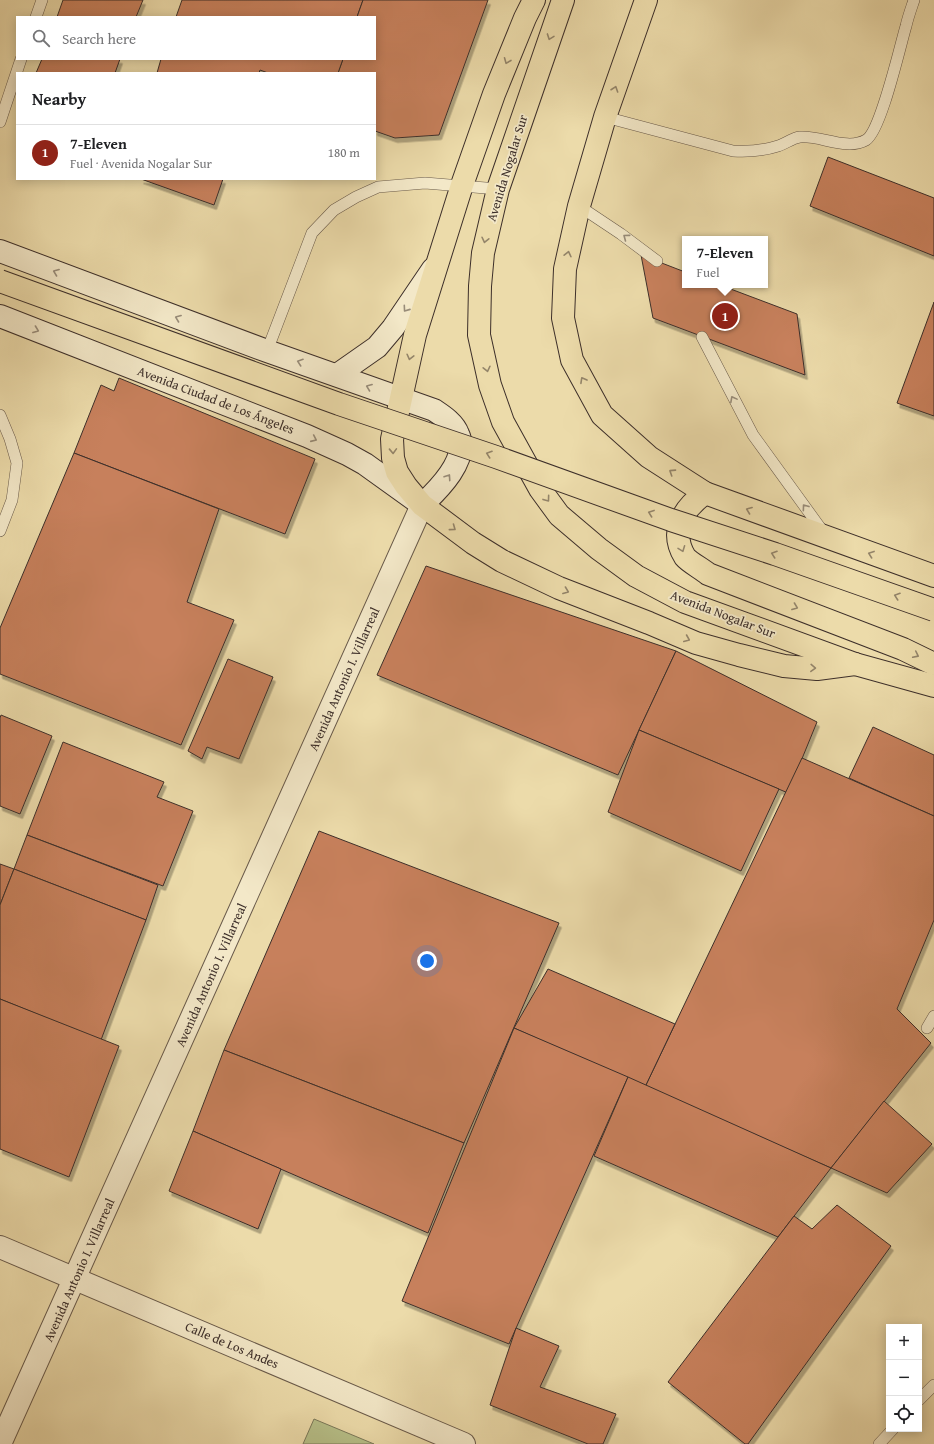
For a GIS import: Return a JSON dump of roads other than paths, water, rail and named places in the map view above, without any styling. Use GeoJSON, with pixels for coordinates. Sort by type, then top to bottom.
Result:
{"type":"FeatureCollection","features":[{"type":"Feature","properties":{"kind":"highway"},"geometry":{"type":"LineString","coordinates":[[534,0],[524,18],[494,94],[462,185],[415,336],[392,439],[393,458],[397,472],[406,486],[422,505],[473,543],[502,561],[559,588],[648,622],[696,643],[784,666],[817,669],[855,664],[934,686]]}},
{"type":"Feature","properties":{"kind":"highway","name":"Avenida Nogalar Sur"},"geometry":{"type":"LineString","coordinates":[[563,0],[498,189],[482,253],[479,334],[490,385],[503,422],[540,489],[558,514],[636,576],[685,602],[855,664]]}},
{"type":"Feature","properties":{"kind":"highway"},"geometry":{"type":"LineString","coordinates":[[646,0],[605,117],[579,206],[564,269],[563,318],[572,360],[602,415],[649,456],[705,493],[934,576]]}},
{"type":"Feature","properties":{"kind":"highway"},"geometry":{"type":"LineString","coordinates":[[0,281],[340,404],[934,610]]}},
{"type":"Feature","properties":{"kind":"highway"},"geometry":{"type":"LineString","coordinates":[[705,493],[694,500],[681,518],[677,536],[686,558],[691,562],[708,574],[904,649],[934,664]]}},
{"type":"Feature","properties":{"kind":"street"},"geometry":{"type":"LineString","coordinates":[[0,251],[267,351],[434,410],[454,427],[459,435],[460,449],[456,464],[439,489],[422,505]]}},
{"type":"Feature","properties":{"kind":"street"},"geometry":{"type":"LineString","coordinates":[[337,375],[377,347],[393,328],[436,265]]}},
{"type":"Feature","properties":{"kind":"street","name":"Avenida Ciudad de Los Ángeles"},"geometry":{"type":"LineString","coordinates":[[0,316],[307,436],[365,464],[422,505]]}},
{"type":"Feature","properties":{"kind":"street","name":"Avenida Antonio I. Villarreal"},"geometry":{"type":"LineString","coordinates":[[0,1444],[422,505]]}},
{"type":"Feature","properties":{"kind":"street","name":"Calle de Los Andes"},"geometry":{"type":"LineString","coordinates":[[0,1247],[464,1444]]}},
{"type":"Feature","properties":{"kind":"lane"},"geometry":{"type":"LineString","coordinates":[[36,16],[42,0]]}},
{"type":"Feature","properties":{"kind":"lane"},"geometry":{"type":"LineString","coordinates":[[605,117],[732,151],[754,152],[779,146],[798,137],[813,137],[825,141],[852,144],[867,140],[874,129],[886,98],[914,0]]}},
{"type":"Feature","properties":{"kind":"lane"},"geometry":{"type":"LineString","coordinates":[[17,72],[21,60]]}},
{"type":"Feature","properties":{"kind":"lane"},"geometry":{"type":"LineString","coordinates":[[0,122],[16,74]]}},
{"type":"Feature","properties":{"kind":"lane"},"geometry":{"type":"LineString","coordinates":[[267,351],[312,233],[334,210],[356,197],[378,187],[425,182],[498,189]]}},
{"type":"Feature","properties":{"kind":"lane"},"geometry":{"type":"LineString","coordinates":[[579,206],[621,234],[657,261]]}},
{"type":"Feature","properties":{"kind":"lane"},"geometry":{"type":"LineString","coordinates":[[702,336],[753,435],[828,538]]}},
{"type":"Feature","properties":{"kind":"lane"},"geometry":{"type":"LineString","coordinates":[[0,415],[10,439],[17,463],[12,500],[0,530]]}},
{"type":"Feature","properties":{"kind":"lane"},"geometry":{"type":"LineString","coordinates":[[927,1028],[934,1016]]}},
{"type":"Feature","properties":{"kind":"lane"},"geometry":{"type":"LineString","coordinates":[[922,1397],[934,1385]]}},
{"type":"Feature","properties":{"kind":"lane"},"geometry":{"type":"LineString","coordinates":[[879,1444],[890,1432]]}},
{"type":"Feature","properties":{"kind":"place","name":"7-Eleven"},"geometry":{"type":"Point","coordinates":[725,316]}}]}
